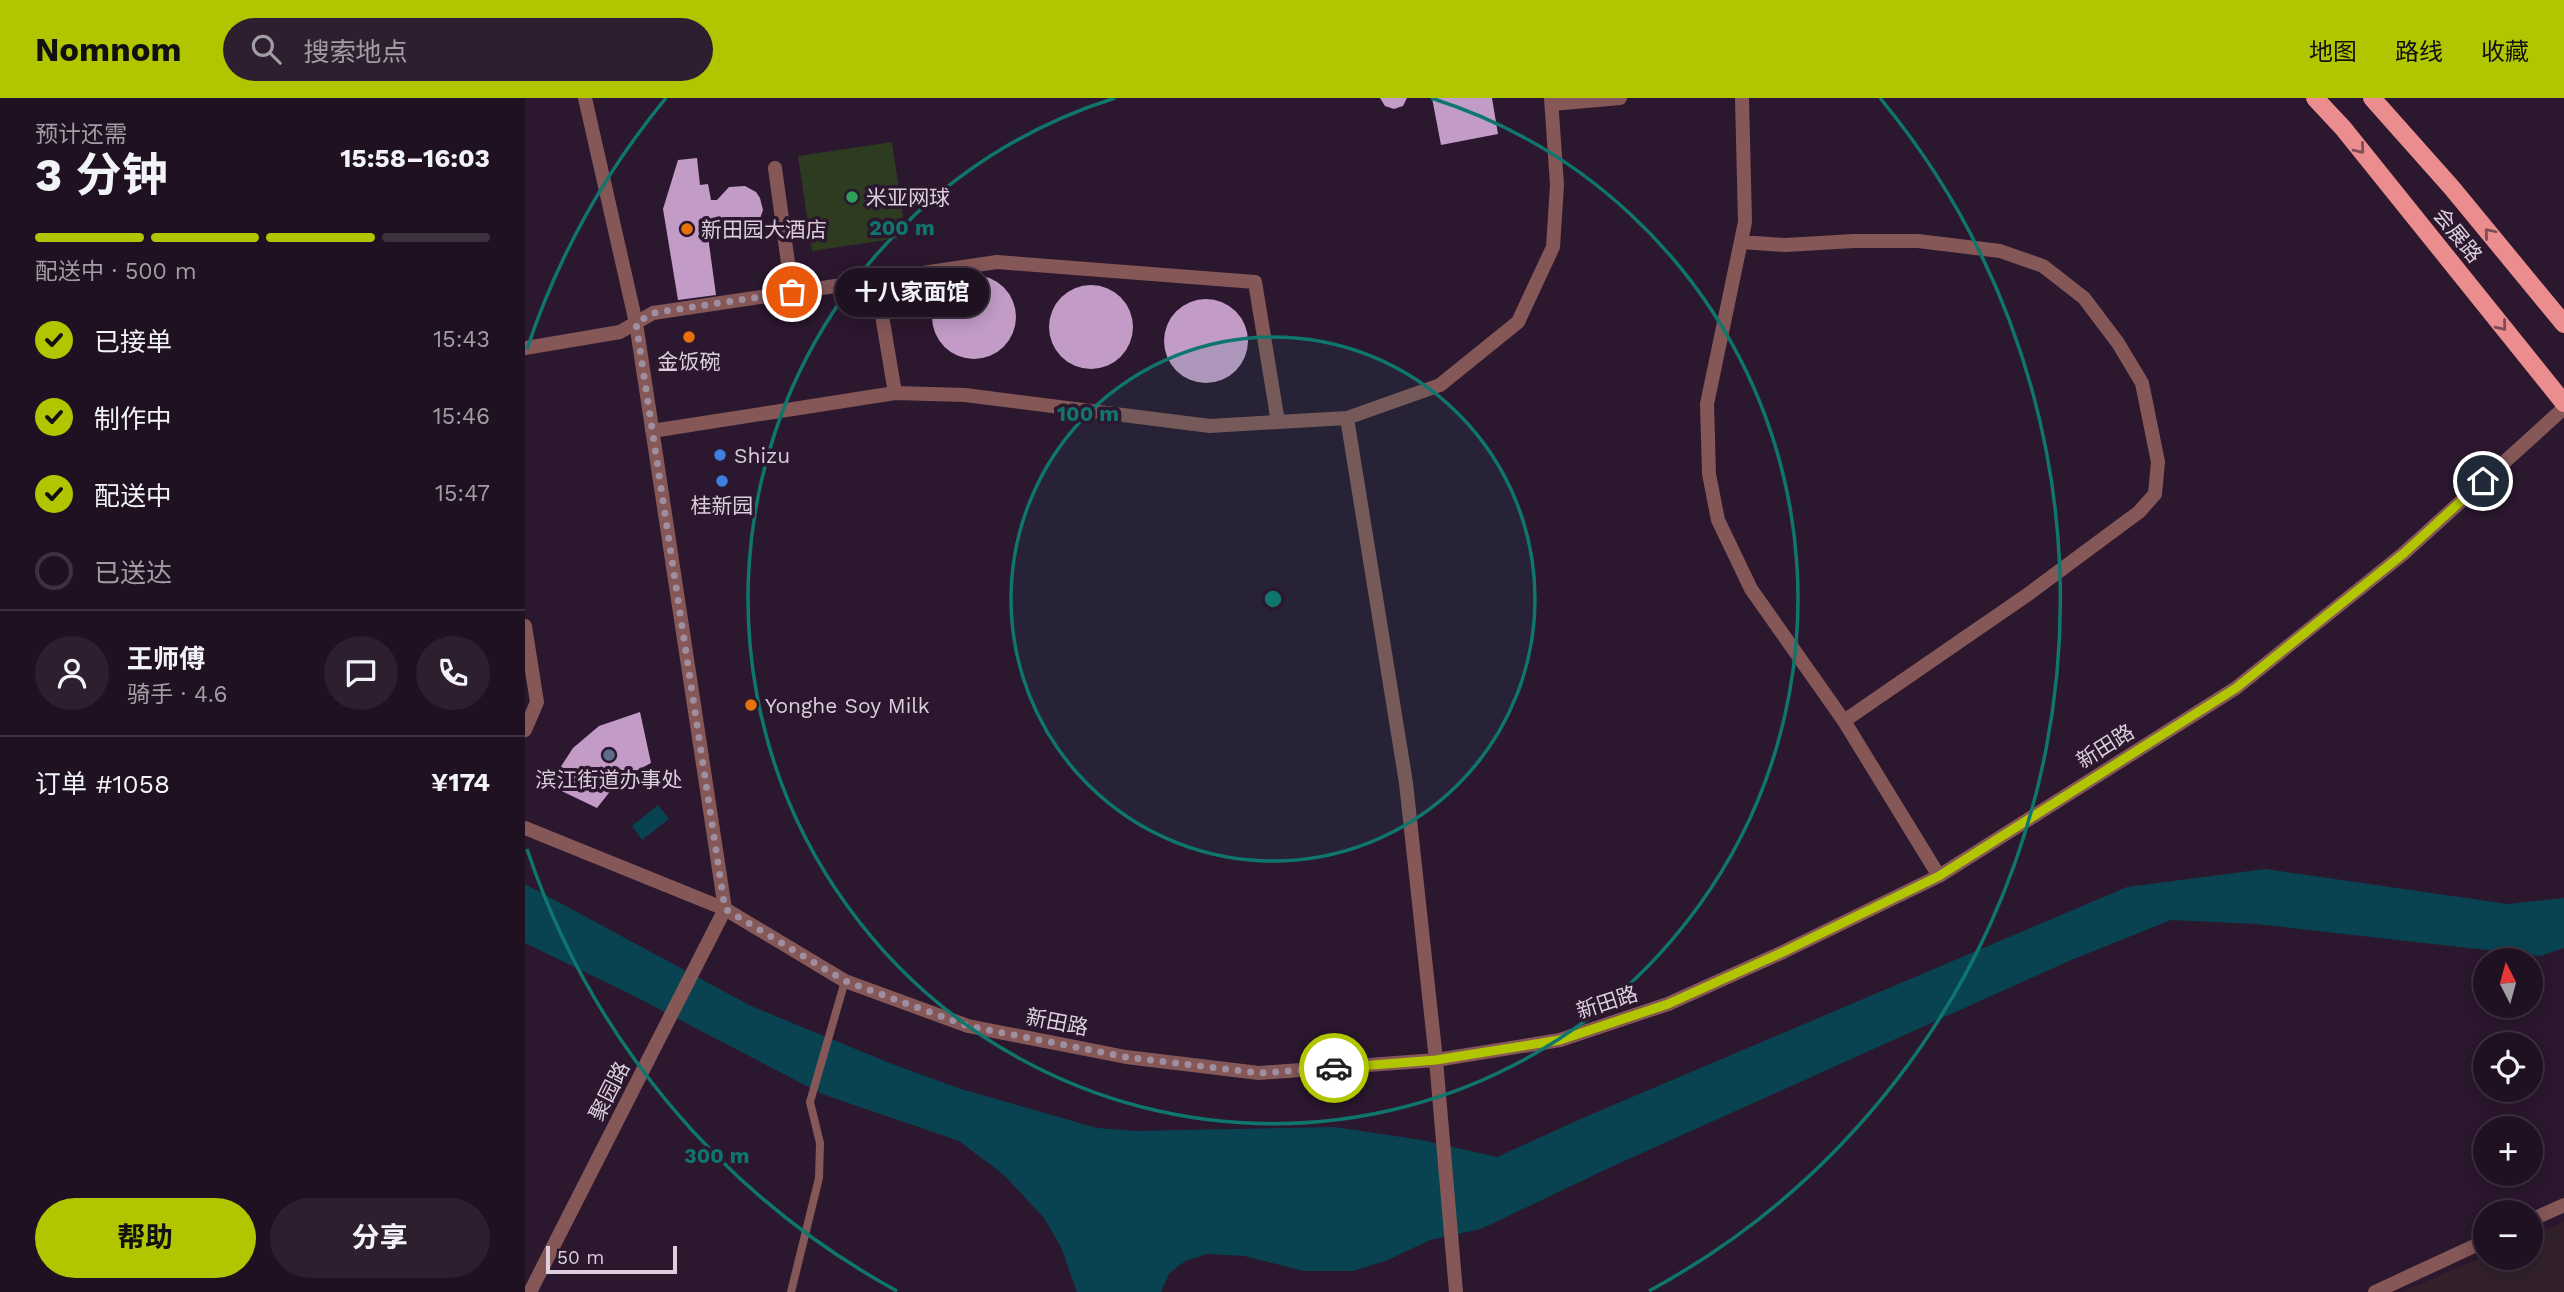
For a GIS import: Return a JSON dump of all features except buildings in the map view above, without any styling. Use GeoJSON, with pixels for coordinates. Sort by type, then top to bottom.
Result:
{"type":"FeatureCollection","features":[{"type":"Feature","properties":{"kind":"main road","name":"会展路"},"geometry":{"type":"LineString","coordinates":[[2315,98],[2343,128],[2564,405]]}},
{"type":"Feature","properties":{"kind":"main road","name":"会展路"},"geometry":{"type":"LineString","coordinates":[[2372,98],[2452,188],[2564,324]]}},
{"type":"Feature","properties":{"kind":"street"},"geometry":{"type":"LineString","coordinates":[[585,98],[636,323],[725,909]]}},
{"type":"Feature","properties":{"kind":"street"},"geometry":{"type":"LineString","coordinates":[[652,431],[895,393],[965,395],[1210,426],[1347,418],[1440,385],[1518,322],[1553,247],[1557,185],[1552,101],[1620,98]]}},
{"type":"Feature","properties":{"kind":"street"},"geometry":{"type":"LineString","coordinates":[[1742,98],[1745,222],[1707,404],[1709,474],[1718,520],[1751,589],[1844,721],[1939,876]]}},
{"type":"Feature","properties":{"kind":"street"},"geometry":{"type":"LineString","coordinates":[[775,168],[792,292]]}},
{"type":"Feature","properties":{"kind":"street"},"geometry":{"type":"LineString","coordinates":[[1741,242],[1784,245],[1918,241],[2000,251],[2043,266],[2084,298],[2119,343],[2142,383],[2158,462],[2155,494],[2139,512],[2027,596],[1844,721]]}},
{"type":"Feature","properties":{"kind":"street"},"geometry":{"type":"LineString","coordinates":[[525,348],[620,332],[653,313],[997,262],[1255,282],[1279,422]]}},
{"type":"Feature","properties":{"kind":"street"},"geometry":{"type":"LineString","coordinates":[[876,280],[895,393]]}},
{"type":"Feature","properties":{"kind":"street","name":"新田路"},"geometry":{"type":"LineString","coordinates":[[525,828],[725,909],[845,981],[968,1026],[1126,1057],[1259,1073],[1436,1060],[1560,1040],[1668,1004],[1939,876],[2236,688],[2403,554],[2564,405]]}},
{"type":"Feature","properties":{"kind":"street"},"geometry":{"type":"LineString","coordinates":[[1347,418],[1406,783],[1436,1060],[1456,1292]]}},
{"type":"Feature","properties":{"kind":"street"},"geometry":{"type":"LineString","coordinates":[[525,626],[537,702],[525,730]]}},
{"type":"Feature","properties":{"kind":"street","name":"聚园路"},"geometry":{"type":"LineString","coordinates":[[530,1292],[725,909]]}},
{"type":"Feature","properties":{"kind":"street"},"geometry":{"type":"LineString","coordinates":[[2543,1215],[2564,1205]]}},
{"type":"Feature","properties":{"kind":"street"},"geometry":{"type":"LineString","coordinates":[[2375,1292],[2473,1247]]}},
{"type":"Feature","properties":{"kind":"lane"},"geometry":{"type":"LineString","coordinates":[[792,1292],[821,1159],[818,1132],[810,1102],[845,981]]}},
{"type":"Feature","properties":{"kind":"shaded area"},"geometry":{"type":"Polygon","coordinates":[[[2564,1222],[2564,1292],[2402,1292],[2473,1261],[2473,1270],[2543,1270],[2543,1231],[2564,1222]]]}},
{"type":"Feature","properties":{"kind":"green space","name":"米亚网球"},"geometry":{"type":"Polygon","coordinates":[[[892,142],[906,237],[812,251],[798,156],[892,142]]]}},
{"type":"Feature","properties":{"kind":"water"},"geometry":{"type":"Polygon","coordinates":[[[658,805],[669,819],[642,840],[632,826],[658,805]]]}},
{"type":"Feature","properties":{"kind":"water"},"geometry":{"type":"Polygon","coordinates":[[[2265,869],[2508,904],[2564,898],[2564,948],[2543,955],[2543,948],[2473,948],[2256,924],[2171,920],[2069,961],[1611,1167],[1481,1229],[1430,1240],[1388,1260],[1353,1271],[1304,1271],[1244,1256],[1207,1254],[1177,1267],[1169,1274],[1161,1292],[1077,1292],[1061,1247],[1044,1218],[1004,1175],[959,1141],[822,1094],[632,995],[525,943],[525,884],[751,1006],[892,1064],[961,1089],[1097,1128],[1135,1131],[1334,1127],[1422,1140],[1497,1157],[1585,1117],[2127,887],[2265,869]]]}},
{"type":"Feature","properties":{"kind":"way so far"},"geometry":{"type":"LineString","coordinates":[[792,292],[653,313],[636,323],[725,909],[845,981],[968,1026],[1126,1057],[1259,1073],[1334,1068]]}},
{"type":"Feature","properties":{"kind":"place","name":"米亚网球"},"geometry":{"type":"Point","coordinates":[852,197]}},
{"type":"Feature","properties":{"kind":"place","name":"新田园大酒店"},"geometry":{"type":"Point","coordinates":[687,229]}},
{"type":"Feature","properties":{"kind":"place","name":"十八家面馆"},"geometry":{"type":"Point","coordinates":[792,292]}},
{"type":"Feature","properties":{"kind":"place","name":"金饭碗"},"geometry":{"type":"Point","coordinates":[689,337]}},
{"type":"Feature","properties":{"kind":"place","name":"Shizu"},"geometry":{"type":"Point","coordinates":[720,455]}},
{"type":"Feature","properties":{"kind":"place","name":"桂新园"},"geometry":{"type":"Point","coordinates":[722,481]}},
{"type":"Feature","properties":{"kind":"place","name":"Yonghe Soy Milk"},"geometry":{"type":"Point","coordinates":[751,705]}},
{"type":"Feature","properties":{"kind":"place","name":"滨江街道办事处"},"geometry":{"type":"Point","coordinates":[609,755]}},
{"type":"Feature","properties":{"kind":"route"},"geometry":{"type":"LineString","coordinates":[[1334,1068],[1436,1060],[1560,1040],[1668,1004],[1939,876],[2236,688],[2403,554],[2483,481]]}}]}
